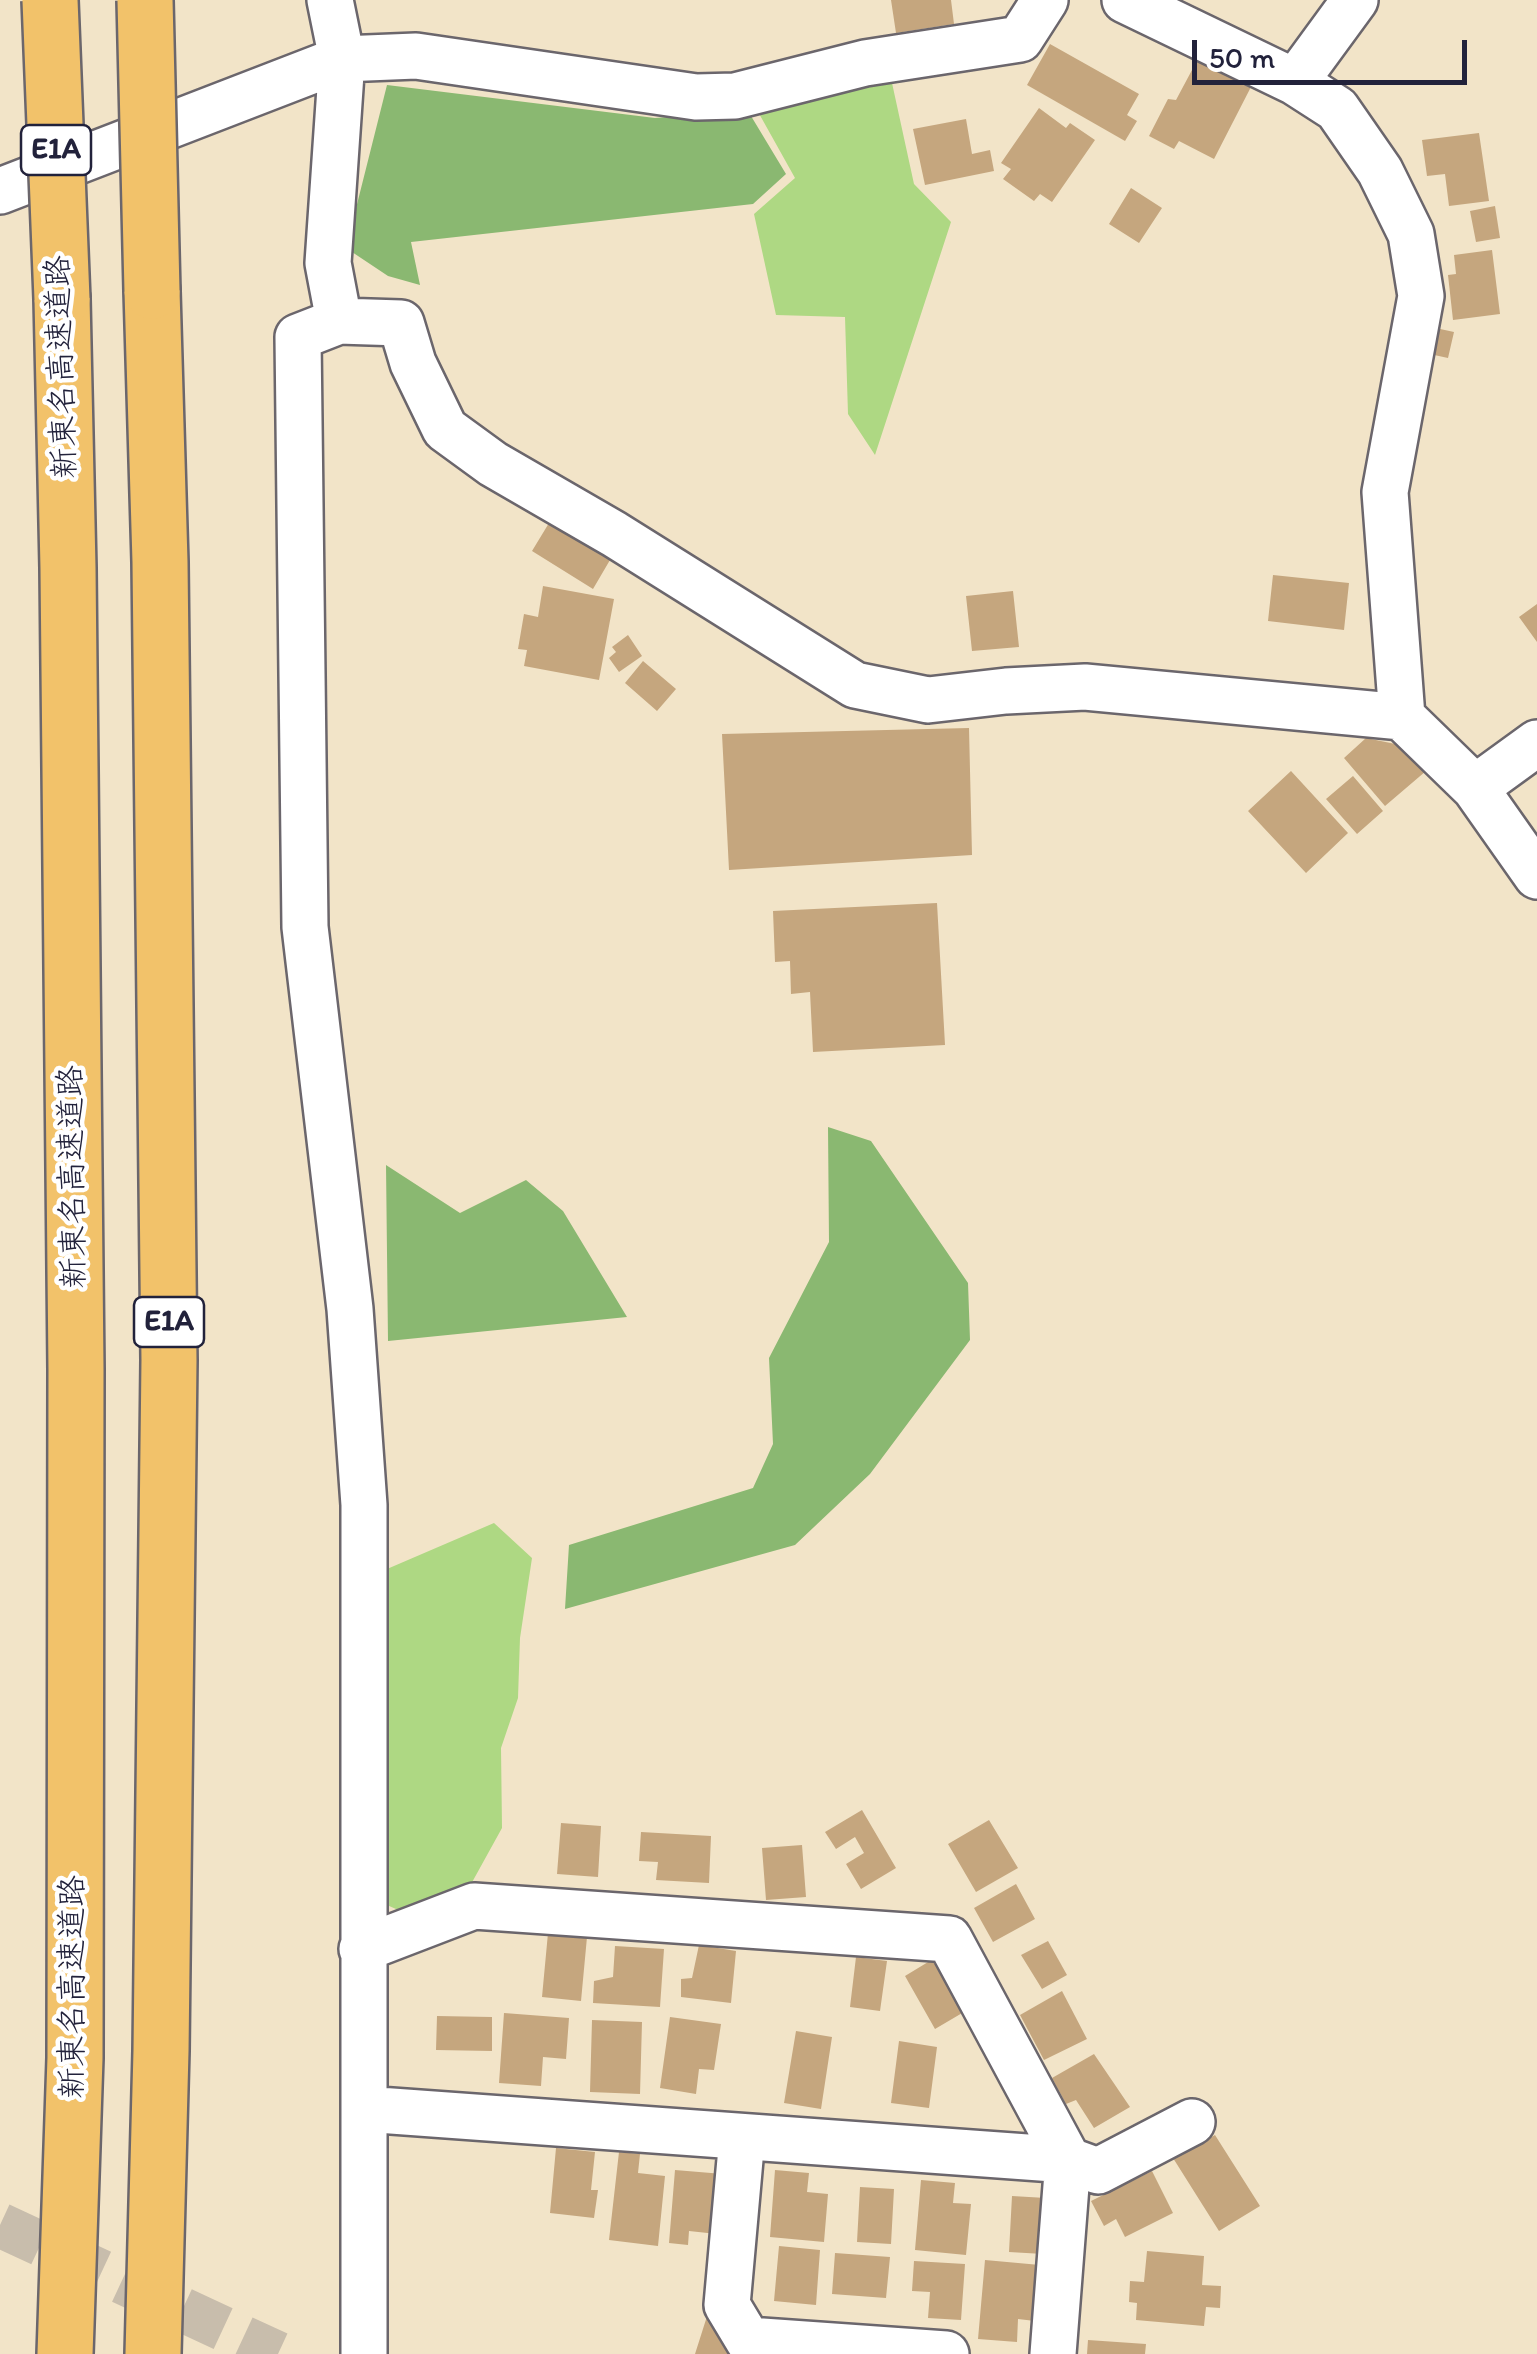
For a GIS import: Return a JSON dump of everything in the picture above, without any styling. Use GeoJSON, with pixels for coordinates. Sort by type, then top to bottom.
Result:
{"type":"FeatureCollection","features":[{"type":"Feature","properties":{"kind":"highway","name":"新東名高速道路"},"geometry":{"type":"LineString","coordinates":[[50,0],[68,549],[76,1368],[75,2058],[66,2354]]}},
{"type":"Feature","properties":{"kind":"highway","name":"E1A"},"geometry":{"type":"LineString","coordinates":[[145,0],[160,562],[169,1360],[154,2354]]}},
{"type":"Feature","properties":{"kind":"street"},"geometry":{"type":"LineString","coordinates":[[330,0],[342,59],[328,263],[339,321]]}},
{"type":"Feature","properties":{"kind":"street"},"geometry":{"type":"LineString","coordinates":[[0,191],[342,59],[416,56],[696,97],[735,96],[865,63],[1020,40],[1045,0]]}},
{"type":"Feature","properties":{"kind":"street"},"geometry":{"type":"LineString","coordinates":[[1125,0],[1295,82],[1338,109],[1380,171],[1411,234],[1421,296],[1385,492],[1402,716]]}},
{"type":"Feature","properties":{"kind":"street"},"geometry":{"type":"LineString","coordinates":[[1295,82],[1355,0]]}},
{"type":"Feature","properties":{"kind":"street"},"geometry":{"type":"LineString","coordinates":[[364,2354],[364,1505],[350,1309],[305,928],[298,337],[339,321],[401,323],[413,363],[445,428],[493,464],[614,534],[855,684],[928,700],[1084,687],[1402,716],[1475,788],[1537,876]]}},
{"type":"Feature","properties":{"kind":"street"},"geometry":{"type":"LineString","coordinates":[[1475,788],[1537,743]]}},
{"type":"Feature","properties":{"kind":"street"},"geometry":{"type":"LineString","coordinates":[[362,1949],[474,1906],[949,1938],[1068,2160],[1053,2354]]}},
{"type":"Feature","properties":{"kind":"street"},"geometry":{"type":"LineString","coordinates":[[364,2109],[1068,2160],[1098,2171],[1192,2122]]}},
{"type":"Feature","properties":{"kind":"street"},"geometry":{"type":"LineString","coordinates":[[742,2136],[727,2305],[748,2340],[946,2354]]}},
{"type":"Feature","properties":{"kind":"green space"},"geometry":{"type":"Polygon","coordinates":[[[887,60],[914,184],[951,222],[875,455],[848,414],[845,317],[776,315],[754,214],[795,178],[752,101],[887,60]]]}},
{"type":"Feature","properties":{"kind":"green space"},"geometry":{"type":"Polygon","coordinates":[[[387,85],[655,118],[748,111],[786,174],[753,204],[411,242],[420,285],[388,276],[346,248],[387,85]]]}},
{"type":"Feature","properties":{"kind":"green space"},"geometry":{"type":"Polygon","coordinates":[[[828,1127],[871,1141],[968,1283],[970,1340],[870,1474],[795,1545],[565,1609],[569,1545],[753,1488],[773,1444],[769,1358],[829,1242],[828,1127]]]}},
{"type":"Feature","properties":{"kind":"green space"},"geometry":{"type":"Polygon","coordinates":[[[386,1165],[460,1213],[526,1180],[563,1211],[627,1317],[388,1341],[386,1165]]]}},
{"type":"Feature","properties":{"kind":"green space"},"geometry":{"type":"Polygon","coordinates":[[[494,1523],[532,1558],[520,1638],[518,1698],[501,1748],[502,1828],[465,1895],[412,1916],[380,1902],[387,1569],[494,1523]]]}},
{"type":"Feature","properties":{"kind":"building"},"geometry":{"type":"Polygon","coordinates":[[[891,0],[951,0],[954,24],[896,33],[891,0]]]}},
{"type":"Feature","properties":{"kind":"building"},"geometry":{"type":"Polygon","coordinates":[[[1050,44],[1139,94],[1127,115],[1137,121],[1125,141],[1027,85],[1050,44]]]}},
{"type":"Feature","properties":{"kind":"building"},"geometry":{"type":"Polygon","coordinates":[[[1200,55],[1253,83],[1214,159],[1179,141],[1174,149],[1149,136],[1168,99],[1176,100],[1200,55]]]}},
{"type":"Feature","properties":{"kind":"building"},"geometry":{"type":"Polygon","coordinates":[[[1039,108],[1066,128],[1070,123],[1095,140],[1052,202],[1040,194],[1034,201],[1003,179],[1011,169],[1001,163],[1039,108]]]}},
{"type":"Feature","properties":{"kind":"building"},"geometry":{"type":"Polygon","coordinates":[[[966,119],[972,154],[990,150],[994,171],[925,185],[913,129],[966,119]]]}},
{"type":"Feature","properties":{"kind":"building"},"geometry":{"type":"Polygon","coordinates":[[[1479,133],[1489,201],[1449,206],[1445,174],[1427,176],[1422,140],[1479,133]]]}},
{"type":"Feature","properties":{"kind":"building"},"geometry":{"type":"Polygon","coordinates":[[[1131,188],[1162,208],[1139,243],[1109,224],[1131,188]]]}},
{"type":"Feature","properties":{"kind":"building"},"geometry":{"type":"Polygon","coordinates":[[[1495,206],[1500,238],[1476,242],[1470,211],[1495,206]]]}},
{"type":"Feature","properties":{"kind":"building"},"geometry":{"type":"Polygon","coordinates":[[[1492,250],[1500,314],[1453,320],[1448,275],[1456,274],[1454,255],[1492,250]]]}},
{"type":"Feature","properties":{"kind":"building"},"geometry":{"type":"Polygon","coordinates":[[[1431,327],[1454,332],[1448,358],[1425,353],[1431,327]]]}},
{"type":"Feature","properties":{"kind":"building"},"geometry":{"type":"Polygon","coordinates":[[[549,523],[610,560],[593,589],[532,551],[549,523]]]}},
{"type":"Feature","properties":{"kind":"building"},"geometry":{"type":"Polygon","coordinates":[[[1273,575],[1349,583],[1344,630],[1268,621],[1273,575]]]}},
{"type":"Feature","properties":{"kind":"building"},"geometry":{"type":"Polygon","coordinates":[[[543,586],[614,599],[599,680],[524,666],[527,650],[518,649],[524,614],[538,617],[543,586]]]}},
{"type":"Feature","properties":{"kind":"building"},"geometry":{"type":"Polygon","coordinates":[[[1013,591],[1019,647],[972,651],[966,596],[1013,591]]]}},
{"type":"Feature","properties":{"kind":"building"},"geometry":{"type":"Polygon","coordinates":[[[1537,604],[1537,642],[1519,617],[1537,604]]]}},
{"type":"Feature","properties":{"kind":"building"},"geometry":{"type":"Polygon","coordinates":[[[628,635],[642,656],[619,672],[609,658],[616,652],[612,647],[628,635]]]}},
{"type":"Feature","properties":{"kind":"building"},"geometry":{"type":"Polygon","coordinates":[[[643,661],[676,689],[657,711],[625,683],[643,661]]]}},
{"type":"Feature","properties":{"kind":"building"},"geometry":{"type":"Polygon","coordinates":[[[969,728],[972,855],[729,870],[722,734],[969,728]]]}},
{"type":"Feature","properties":{"kind":"building"},"geometry":{"type":"Polygon","coordinates":[[[1366,738],[1405,746],[1426,771],[1385,806],[1344,758],[1366,738]]]}},
{"type":"Feature","properties":{"kind":"building"},"geometry":{"type":"Polygon","coordinates":[[[1291,771],[1348,833],[1306,873],[1248,811],[1291,771]]]}},
{"type":"Feature","properties":{"kind":"building"},"geometry":{"type":"Polygon","coordinates":[[[1353,776],[1383,811],[1357,834],[1326,799],[1353,776]]]}},
{"type":"Feature","properties":{"kind":"building"},"geometry":{"type":"Polygon","coordinates":[[[937,903],[945,1045],[813,1052],[810,992],[791,994],[790,961],[775,962],[773,911],[937,903]]]}},
{"type":"Feature","properties":{"kind":"building"},"geometry":{"type":"Polygon","coordinates":[[[862,1810],[896,1868],[861,1889],[846,1864],[864,1853],[855,1837],[836,1849],[825,1832],[862,1810]]]}},
{"type":"Feature","properties":{"kind":"building"},"geometry":{"type":"Polygon","coordinates":[[[989,1820],[1018,1868],[976,1892],[948,1844],[989,1820]]]}},
{"type":"Feature","properties":{"kind":"building"},"geometry":{"type":"Polygon","coordinates":[[[561,1823],[601,1826],[598,1877],[557,1874],[561,1823]]]}},
{"type":"Feature","properties":{"kind":"building"},"geometry":{"type":"Polygon","coordinates":[[[641,1832],[711,1836],[709,1883],[656,1880],[658,1862],[639,1861],[641,1832]]]}},
{"type":"Feature","properties":{"kind":"building"},"geometry":{"type":"Polygon","coordinates":[[[802,1845],[806,1897],[766,1900],[762,1848],[802,1845]]]}},
{"type":"Feature","properties":{"kind":"building"},"geometry":{"type":"Polygon","coordinates":[[[1016,1884],[1035,1919],[993,1942],[974,1908],[1016,1884]]]}},
{"type":"Feature","properties":{"kind":"building"},"geometry":{"type":"Polygon","coordinates":[[[548,1933],[587,1937],[581,2001],[542,1997],[548,1933]]]}},
{"type":"Feature","properties":{"kind":"building"},"geometry":{"type":"Polygon","coordinates":[[[1048,1941],[1067,1975],[1042,1989],[1021,1955],[1048,1941]]]}},
{"type":"Feature","properties":{"kind":"building"},"geometry":{"type":"Polygon","coordinates":[[[699,1945],[736,1951],[731,2003],[681,1997],[681,1979],[692,1978],[699,1945]]]}},
{"type":"Feature","properties":{"kind":"building"},"geometry":{"type":"Polygon","coordinates":[[[615,1946],[664,1949],[660,2007],[593,2003],[594,1981],[613,1977],[615,1946]]]}},
{"type":"Feature","properties":{"kind":"building"},"geometry":{"type":"Polygon","coordinates":[[[938,1956],[969,2009],[935,2029],[905,1976],[938,1956]]]}},
{"type":"Feature","properties":{"kind":"building"},"geometry":{"type":"Polygon","coordinates":[[[856,1957],[887,1961],[880,2011],[850,2007],[856,1957]]]}},
{"type":"Feature","properties":{"kind":"building"},"geometry":{"type":"Polygon","coordinates":[[[1062,1991],[1087,2039],[1044,2060],[1020,2015],[1062,1991]]]}},
{"type":"Feature","properties":{"kind":"building"},"geometry":{"type":"Polygon","coordinates":[[[504,2013],[569,2018],[566,2059],[543,2057],[541,2086],[499,2083],[504,2013]]]}},
{"type":"Feature","properties":{"kind":"building"},"geometry":{"type":"Polygon","coordinates":[[[437,2016],[492,2017],[492,2051],[436,2050],[437,2016]]]}},
{"type":"Feature","properties":{"kind":"building"},"geometry":{"type":"Polygon","coordinates":[[[670,2017],[721,2024],[714,2070],[699,2069],[696,2094],[660,2088],[670,2017]]]}},
{"type":"Feature","properties":{"kind":"building"},"geometry":{"type":"Polygon","coordinates":[[[592,2020],[642,2022],[640,2094],[590,2092],[592,2020]]]}},
{"type":"Feature","properties":{"kind":"building"},"geometry":{"type":"Polygon","coordinates":[[[796,2031],[832,2037],[821,2109],[784,2103],[796,2031]]]}},
{"type":"Feature","properties":{"kind":"building"},"geometry":{"type":"Polygon","coordinates":[[[899,2041],[937,2047],[929,2108],[891,2103],[899,2041]]]}},
{"type":"Feature","properties":{"kind":"building"},"geometry":{"type":"Polygon","coordinates":[[[1094,2054],[1130,2107],[1094,2128],[1076,2100],[1066,2104],[1052,2078],[1094,2054]]]}},
{"type":"Feature","properties":{"kind":"building"},"geometry":{"type":"Polygon","coordinates":[[[1215,2135],[1260,2206],[1219,2231],[1173,2158],[1215,2135]]]}},
{"type":"Feature","properties":{"kind":"building"},"geometry":{"type":"Polygon","coordinates":[[[556,2148],[595,2152],[591,2190],[598,2190],[594,2218],[550,2213],[556,2148]]]}},
{"type":"Feature","properties":{"kind":"building"},"geometry":{"type":"Polygon","coordinates":[[[619,2152],[640,2154],[638,2173],[665,2176],[658,2246],[609,2240],[619,2152]]]}},
{"type":"Feature","properties":{"kind":"building"},"geometry":{"type":"Polygon","coordinates":[[[675,2170],[723,2174],[717,2234],[689,2231],[688,2245],[669,2243],[675,2170]]]}},
{"type":"Feature","properties":{"kind":"building"},"geometry":{"type":"Polygon","coordinates":[[[775,2170],[809,2173],[807,2192],[828,2194],[824,2242],[770,2237],[775,2170]]]}},
{"type":"Feature","properties":{"kind":"building"},"geometry":{"type":"Polygon","coordinates":[[[1152,2171],[1173,2213],[1125,2237],[1116,2219],[1104,2226],[1091,2201],[1152,2171]]]}},
{"type":"Feature","properties":{"kind":"building"},"geometry":{"type":"Polygon","coordinates":[[[921,2180],[955,2183],[953,2203],[971,2204],[966,2255],[915,2250],[921,2180]]]}},
{"type":"Feature","properties":{"kind":"building"},"geometry":{"type":"Polygon","coordinates":[[[860,2187],[894,2189],[891,2244],[857,2242],[860,2187]]]}},
{"type":"Feature","properties":{"kind":"building"},"geometry":{"type":"Polygon","coordinates":[[[1012,2196],[1046,2198],[1043,2254],[1009,2252],[1012,2196]]]}},
{"type":"Feature","properties":{"kind":"building"},"geometry":{"type":"Polygon","coordinates":[[[779,2246],[820,2250],[816,2305],[774,2301],[779,2246]]]}},
{"type":"Feature","properties":{"kind":"building"},"geometry":{"type":"Polygon","coordinates":[[[1147,2251],[1204,2256],[1202,2285],[1221,2286],[1220,2308],[1206,2307],[1204,2326],[1136,2320],[1137,2303],[1129,2302],[1130,2281],[1144,2282],[1147,2251]]]}},
{"type":"Feature","properties":{"kind":"building"},"geometry":{"type":"Polygon","coordinates":[[[835,2253],[890,2257],[886,2298],[832,2294],[835,2253]]]}},
{"type":"Feature","properties":{"kind":"building"},"geometry":{"type":"Polygon","coordinates":[[[985,2260],[1040,2265],[1035,2321],[1018,2319],[1017,2342],[978,2339],[985,2260]]]}},
{"type":"Feature","properties":{"kind":"building"},"geometry":{"type":"Polygon","coordinates":[[[914,2261],[965,2264],[961,2320],[928,2318],[930,2292],[912,2291],[914,2261]]]}},
{"type":"Feature","properties":{"kind":"building"},"geometry":{"type":"Polygon","coordinates":[[[709,2310],[734,2344],[730,2354],[695,2354],[709,2310]]]}},
{"type":"Feature","properties":{"kind":"building"},"geometry":{"type":"Polygon","coordinates":[[[1088,2340],[1146,2344],[1145,2354],[1087,2354],[1088,2340]]]}},
{"type":"Feature","properties":{"kind":"tunnel"},"geometry":{"type":"LineString","coordinates":[[0,2225],[278,2354]]}}]}
